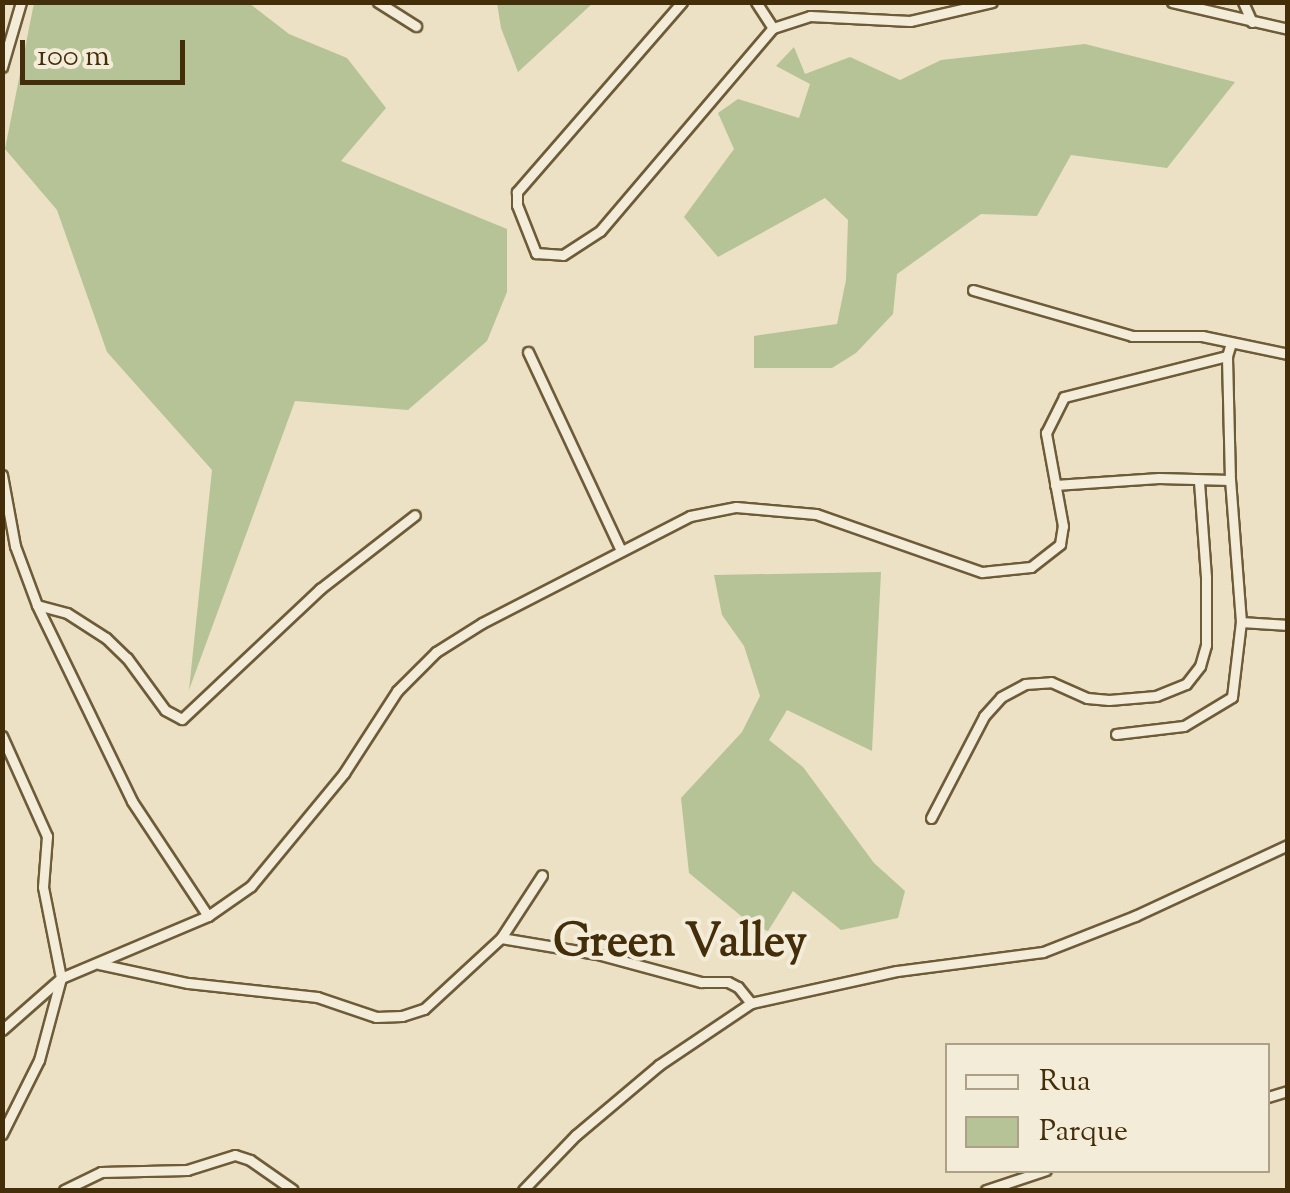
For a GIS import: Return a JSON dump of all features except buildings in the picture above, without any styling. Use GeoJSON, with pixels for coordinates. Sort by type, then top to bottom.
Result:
{"type":"FeatureCollection","features":[{"type":"Feature","properties":{"kind":"street"},"geometry":{"type":"LineString","coordinates":[[2,67],[21,2]]}},
{"type":"Feature","properties":{"kind":"street"},"geometry":{"type":"LineString","coordinates":[[378,2],[416,26]]}},
{"type":"Feature","properties":{"kind":"street"},"geometry":{"type":"LineString","coordinates":[[682,2],[517,192],[516,206],[536,252],[554,257],[584,245],[600,231],[773,28],[810,16],[910,20],[992,2]]}},
{"type":"Feature","properties":{"kind":"street"},"geometry":{"type":"LineString","coordinates":[[756,2],[773,28]]}},
{"type":"Feature","properties":{"kind":"street"},"geometry":{"type":"LineString","coordinates":[[1172,2],[1288,29]]}},
{"type":"Feature","properties":{"kind":"street"},"geometry":{"type":"LineString","coordinates":[[1243,2],[1252,22]]}},
{"type":"Feature","properties":{"kind":"street"},"geometry":{"type":"LineString","coordinates":[[973,290],[1132,336],[1202,336],[1288,354]]}},
{"type":"Feature","properties":{"kind":"street"},"geometry":{"type":"LineString","coordinates":[[1116,734],[1184,726],[1232,697],[1241,622],[1230,480],[1227,356],[1231,343]]}},
{"type":"Feature","properties":{"kind":"street"},"geometry":{"type":"LineString","coordinates":[[528,352],[620,548]]}},
{"type":"Feature","properties":{"kind":"street"},"geometry":{"type":"LineString","coordinates":[[2,1030],[61,978],[208,916],[252,886],[344,773],[397,691],[420,666],[482,622],[620,548],[690,516],[762,508],[847,523],[982,572],[1016,570],[1044,560],[1060,544],[1062,511],[1046,433],[1064,397],[1227,356]]}},
{"type":"Feature","properties":{"kind":"street"},"geometry":{"type":"LineString","coordinates":[[2,475],[15,546],[37,605],[132,801],[208,916]]}},
{"type":"Feature","properties":{"kind":"street"},"geometry":{"type":"LineString","coordinates":[[1055,485],[1159,478],[1230,480]]}},
{"type":"Feature","properties":{"kind":"street"},"geometry":{"type":"LineString","coordinates":[[931,818],[984,716],[1001,697],[1025,684],[1050,682],[1088,698],[1108,700],[1156,696],[1186,684],[1200,666],[1206,644],[1199,482]]}},
{"type":"Feature","properties":{"kind":"street"},"geometry":{"type":"LineString","coordinates":[[37,605],[67,613],[106,638],[165,710],[178,719],[185,718],[320,589],[415,515]]}},
{"type":"Feature","properties":{"kind":"street"},"geometry":{"type":"LineString","coordinates":[[1241,622],[1288,625]]}},
{"type":"Feature","properties":{"kind":"street"},"geometry":{"type":"LineString","coordinates":[[2,736],[47,836],[43,887],[61,978],[39,1060],[2,1134]]}},
{"type":"Feature","properties":{"kind":"street"},"geometry":{"type":"LineString","coordinates":[[522,1190],[576,1135],[659,1064],[751,1003],[897,971],[1043,952],[1135,916],[1288,845]]}},
{"type":"Feature","properties":{"kind":"street"},"geometry":{"type":"LineString","coordinates":[[96,963],[188,982],[318,998],[376,1017],[402,1016],[424,1010],[501,938],[542,875]]}},
{"type":"Feature","properties":{"kind":"street"},"geometry":{"type":"LineString","coordinates":[[501,938],[597,954],[701,982],[728,982],[738,987],[751,1003]]}},
{"type":"Feature","properties":{"kind":"street"},"geometry":{"type":"LineString","coordinates":[[64,1190],[101,1172],[187,1170],[235,1155],[250,1160],[293,1190]]}},
{"type":"Feature","properties":{"kind":"street"},"geometry":{"type":"LineString","coordinates":[[986,1190],[1037,1173]]}},
{"type":"Feature","properties":{"kind":"green space"},"geometry":{"type":"Polygon","coordinates":[[[497,2],[593,3],[518,72],[501,28],[497,2]]]}},
{"type":"Feature","properties":{"kind":"green space"},"geometry":{"type":"Polygon","coordinates":[[[34,3],[249,3],[289,34],[347,58],[386,108],[341,161],[507,229],[507,292],[487,341],[408,410],[295,401],[189,690],[212,470],[107,352],[57,210],[5,149],[34,3]]]}},
{"type":"Feature","properties":{"kind":"green space"},"geometry":{"type":"Polygon","coordinates":[[[1085,44],[1235,82],[1167,168],[1071,155],[1037,216],[981,214],[897,274],[893,314],[856,353],[832,368],[754,368],[754,336],[837,324],[846,280],[848,220],[825,198],[718,257],[684,217],[734,149],[718,113],[738,99],[799,118],[810,84],[776,66],[794,47],[805,74],[850,57],[900,80],[941,60],[1085,44]]]}},
{"type":"Feature","properties":{"kind":"green space"},"geometry":{"type":"Polygon","coordinates":[[[881,572],[872,751],[787,710],[769,740],[803,767],[874,863],[905,891],[898,918],[841,930],[793,891],[768,931],[752,925],[689,873],[681,798],[742,732],[760,696],[744,646],[722,615],[714,575],[881,572]]]}},
{"type":"Feature","properties":{"kind":"district","name":"Green Valley"},"geometry":{"type":"Point","coordinates":[680,945]}}]}
